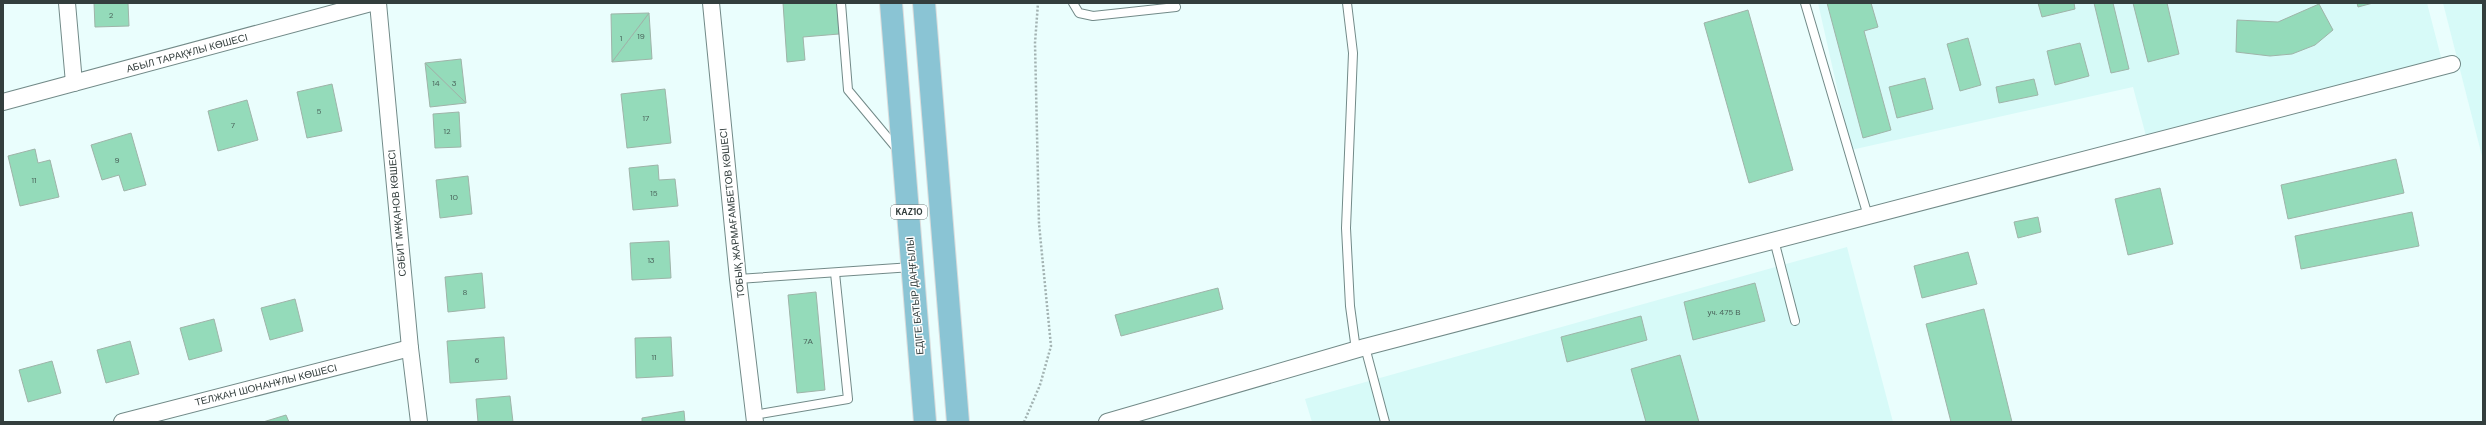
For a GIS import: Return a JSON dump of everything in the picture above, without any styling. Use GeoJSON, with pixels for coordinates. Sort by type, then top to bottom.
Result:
{"type":"FeatureCollection","features":[{"type":"Feature","properties":{"kind":"main road","name":"ЕДІГЕ БАТЫР ДАҢҒЫЛЫ"},"geometry":{"type":"LineString","coordinates":[[891,3],[926,422]]}},
{"type":"Feature","properties":{"kind":"main road","name":"KAZ10"},"geometry":{"type":"LineString","coordinates":[[924,3],[958,422]]}},
{"type":"Feature","properties":{"kind":"street"},"geometry":{"type":"LineString","coordinates":[[67,3],[74,83]]}},
{"type":"Feature","properties":{"kind":"street","name":"АБЫЛ ТАРАҚҰЛЫ КӨШЕСІ"},"geometry":{"type":"LineString","coordinates":[[3,102],[371,3]]}},
{"type":"Feature","properties":{"kind":"street","name":"СӘБИТ МҰҚАНОВ КӨШЕСІ"},"geometry":{"type":"LineString","coordinates":[[378,3],[410,348],[419,422]]}},
{"type":"Feature","properties":{"kind":"street","name":"ТОБЫҚ ЖАРМАҒАМБЕТОВ КӨШЕСІ"},"geometry":{"type":"LineString","coordinates":[[711,3],[738,279],[755,418]]}},
{"type":"Feature","properties":{"kind":"street"},"geometry":{"type":"LineString","coordinates":[[1107,422],[1125,420],[1360,348],[2452,64]]}},
{"type":"Feature","properties":{"kind":"street","name":"ТЕЛЖАН ШОНАНҰЛЫ КӨШЕСІ"},"geometry":{"type":"LineString","coordinates":[[122,422],[410,348]]}},
{"type":"Feature","properties":{"kind":"lane"},"geometry":{"type":"LineString","coordinates":[[841,3],[848,90],[904,157]]}},
{"type":"Feature","properties":{"kind":"lane"},"geometry":{"type":"LineString","coordinates":[[1073,3],[1080,13],[1092,16],[1176,7]]}},
{"type":"Feature","properties":{"kind":"lane"},"geometry":{"type":"LineString","coordinates":[[1347,3],[1354,53],[1346,228],[1350,306],[1360,348],[1386,422]]}},
{"type":"Feature","properties":{"kind":"lane"},"geometry":{"type":"LineString","coordinates":[[1805,3],[1868,216]]}},
{"type":"Feature","properties":{"kind":"lane"},"geometry":{"type":"LineString","coordinates":[[1774,240],[1795,320]]}},
{"type":"Feature","properties":{"kind":"lane"},"geometry":{"type":"LineString","coordinates":[[738,279],[913,267]]}},
{"type":"Feature","properties":{"kind":"lane"},"geometry":{"type":"LineString","coordinates":[[755,418],[848,399],[834,273]]}},
{"type":"Feature","properties":{"kind":"path"},"geometry":{"type":"LineString","coordinates":[[1024,422],[1040,385],[1051,346],[1039,224],[1035,43],[1038,3]]}},
{"type":"Feature","properties":{"kind":"shaded area"},"geometry":{"type":"Polygon","coordinates":[[[1818,3],[2427,3],[2442,61],[2146,136],[2133,87],[1851,150],[1818,3]]]}},
{"type":"Feature","properties":{"kind":"shaded area"},"geometry":{"type":"Polygon","coordinates":[[[2443,3],[2483,3],[2483,160],[2443,3]]]}},
{"type":"Feature","properties":{"kind":"shaded area"},"geometry":{"type":"Polygon","coordinates":[[[1847,247],[1893,422],[1312,422],[1305,399],[1847,247]]]}},
{"type":"Feature","properties":{"kind":"building"},"geometry":{"type":"Polygon","coordinates":[[[94,3],[128,3],[129,26],[95,27],[94,3]]]}},
{"type":"Feature","properties":{"kind":"building"},"geometry":{"type":"Polygon","coordinates":[[[783,3],[837,3],[839,34],[803,37],[805,60],[787,62],[783,3]]]}},
{"type":"Feature","properties":{"kind":"building"},"geometry":{"type":"Polygon","coordinates":[[[1827,3],[1871,3],[1878,27],[1864,31],[1891,130],[1863,138],[1827,3]]]}},
{"type":"Feature","properties":{"kind":"building"},"geometry":{"type":"Polygon","coordinates":[[[2038,3],[2074,3],[2075,9],[2042,17],[2038,3]]]}},
{"type":"Feature","properties":{"kind":"building"},"geometry":{"type":"Polygon","coordinates":[[[2094,3],[2113,3],[2129,69],[2111,73],[2094,3]]]}},
{"type":"Feature","properties":{"kind":"building"},"geometry":{"type":"Polygon","coordinates":[[[2133,3],[2167,3],[2179,54],[2148,62],[2133,3]]]}},
{"type":"Feature","properties":{"kind":"building"},"geometry":{"type":"Polygon","coordinates":[[[2357,3],[2373,3],[2358,7],[2357,3]]]}},
{"type":"Feature","properties":{"kind":"building"},"geometry":{"type":"Polygon","coordinates":[[[2319,4],[2333,30],[2315,45],[2292,54],[2270,56],[2236,52],[2237,20],[2278,22],[2319,4]]]}},
{"type":"Feature","properties":{"kind":"building"},"geometry":{"type":"Polygon","coordinates":[[[1748,10],[1793,170],[1749,183],[1704,23],[1748,10]]]}},
{"type":"Feature","properties":{"kind":"building"},"geometry":{"type":"Polygon","coordinates":[[[649,13],[652,59],[612,62],[649,13]]]}},
{"type":"Feature","properties":{"kind":"building"},"geometry":{"type":"Polygon","coordinates":[[[649,13],[612,62],[611,14],[649,13]]]}},
{"type":"Feature","properties":{"kind":"building"},"geometry":{"type":"Polygon","coordinates":[[[1968,38],[1981,85],[1960,91],[1947,44],[1968,38]]]}},
{"type":"Feature","properties":{"kind":"building"},"geometry":{"type":"Polygon","coordinates":[[[2080,43],[2089,76],[2055,85],[2047,51],[2080,43]]]}},
{"type":"Feature","properties":{"kind":"building"},"geometry":{"type":"Polygon","coordinates":[[[461,59],[466,103],[425,63],[461,59]]]}},
{"type":"Feature","properties":{"kind":"building"},"geometry":{"type":"Polygon","coordinates":[[[425,63],[466,103],[430,107],[425,63]]]}},
{"type":"Feature","properties":{"kind":"building"},"geometry":{"type":"Polygon","coordinates":[[[1925,78],[1933,109],[1897,118],[1889,87],[1925,78]]]}},
{"type":"Feature","properties":{"kind":"building"},"geometry":{"type":"Polygon","coordinates":[[[2034,79],[2038,95],[1999,103],[1996,87],[2034,79]]]}},
{"type":"Feature","properties":{"kind":"building"},"geometry":{"type":"Polygon","coordinates":[[[332,84],[342,131],[307,138],[297,92],[332,84]]]}},
{"type":"Feature","properties":{"kind":"building"},"geometry":{"type":"Polygon","coordinates":[[[665,89],[671,143],[627,148],[621,94],[665,89]]]}},
{"type":"Feature","properties":{"kind":"building"},"geometry":{"type":"Polygon","coordinates":[[[247,100],[258,140],[218,151],[208,111],[247,100]]]}},
{"type":"Feature","properties":{"kind":"building"},"geometry":{"type":"Polygon","coordinates":[[[459,112],[461,147],[435,148],[433,114],[459,112]]]}},
{"type":"Feature","properties":{"kind":"building"},"geometry":{"type":"Polygon","coordinates":[[[131,133],[146,185],[124,191],[119,175],[102,180],[91,145],[131,133]]]}},
{"type":"Feature","properties":{"kind":"building"},"geometry":{"type":"Polygon","coordinates":[[[35,149],[38,163],[50,160],[59,197],[20,206],[8,156],[35,149]]]}},
{"type":"Feature","properties":{"kind":"building"},"geometry":{"type":"Polygon","coordinates":[[[2396,159],[2404,193],[2288,219],[2281,185],[2396,159]]]}},
{"type":"Feature","properties":{"kind":"building"},"geometry":{"type":"Polygon","coordinates":[[[658,165],[659,180],[675,179],[678,206],[633,210],[629,168],[658,165]]]}},
{"type":"Feature","properties":{"kind":"building"},"geometry":{"type":"Polygon","coordinates":[[[468,176],[472,214],[440,218],[436,180],[468,176]]]}},
{"type":"Feature","properties":{"kind":"building"},"geometry":{"type":"Polygon","coordinates":[[[2160,188],[2173,244],[2128,255],[2115,199],[2160,188]]]}},
{"type":"Feature","properties":{"kind":"building"},"geometry":{"type":"Polygon","coordinates":[[[2412,212],[2419,246],[2301,269],[2295,236],[2412,212]]]}},
{"type":"Feature","properties":{"kind":"building"},"geometry":{"type":"Polygon","coordinates":[[[2038,217],[2041,232],[2018,238],[2014,222],[2038,217]]]}},
{"type":"Feature","properties":{"kind":"building"},"geometry":{"type":"Polygon","coordinates":[[[669,241],[671,278],[632,280],[630,243],[669,241]]]}},
{"type":"Feature","properties":{"kind":"building"},"geometry":{"type":"Polygon","coordinates":[[[1968,252],[1977,284],[1922,298],[1914,266],[1968,252]]]}},
{"type":"Feature","properties":{"kind":"building"},"geometry":{"type":"Polygon","coordinates":[[[482,273],[485,308],[448,312],[445,277],[482,273]]]}},
{"type":"Feature","properties":{"kind":"building"},"geometry":{"type":"Polygon","coordinates":[[[1755,283],[1765,321],[1693,340],[1684,302],[1755,283]]]}},
{"type":"Feature","properties":{"kind":"building"},"geometry":{"type":"Polygon","coordinates":[[[1218,288],[1223,309],[1121,336],[1115,315],[1218,288]]]}},
{"type":"Feature","properties":{"kind":"building"},"geometry":{"type":"Polygon","coordinates":[[[816,292],[825,390],[797,393],[788,295],[816,292]]]}},
{"type":"Feature","properties":{"kind":"building"},"geometry":{"type":"Polygon","coordinates":[[[295,299],[303,331],[270,340],[261,308],[295,299]]]}},
{"type":"Feature","properties":{"kind":"building"},"geometry":{"type":"Polygon","coordinates":[[[1984,309],[2012,422],[1951,422],[1926,324],[1984,309]]]}},
{"type":"Feature","properties":{"kind":"building"},"geometry":{"type":"Polygon","coordinates":[[[1641,316],[1647,340],[1567,362],[1561,337],[1641,316]]]}},
{"type":"Feature","properties":{"kind":"building"},"geometry":{"type":"Polygon","coordinates":[[[214,319],[222,351],[189,360],[180,328],[214,319]]]}},
{"type":"Feature","properties":{"kind":"building"},"geometry":{"type":"Polygon","coordinates":[[[504,337],[507,379],[450,383],[447,341],[504,337]]]}},
{"type":"Feature","properties":{"kind":"building"},"geometry":{"type":"Polygon","coordinates":[[[671,337],[673,376],[636,378],[635,338],[671,337]]]}},
{"type":"Feature","properties":{"kind":"building"},"geometry":{"type":"Polygon","coordinates":[[[130,341],[139,374],[106,383],[97,350],[130,341]]]}},
{"type":"Feature","properties":{"kind":"building"},"geometry":{"type":"Polygon","coordinates":[[[1680,355],[1699,422],[1646,422],[1631,369],[1680,355]]]}},
{"type":"Feature","properties":{"kind":"building"},"geometry":{"type":"Polygon","coordinates":[[[52,361],[61,393],[28,402],[19,370],[52,361]]]}},
{"type":"Feature","properties":{"kind":"building"},"geometry":{"type":"Polygon","coordinates":[[[510,396],[513,422],[478,422],[476,399],[510,396]]]}},
{"type":"Feature","properties":{"kind":"building"},"geometry":{"type":"Polygon","coordinates":[[[684,411],[685,422],[642,422],[642,418],[684,411]]]}},
{"type":"Feature","properties":{"kind":"building"},"geometry":{"type":"Polygon","coordinates":[[[286,415],[289,422],[263,422],[286,415]]]}}]}
